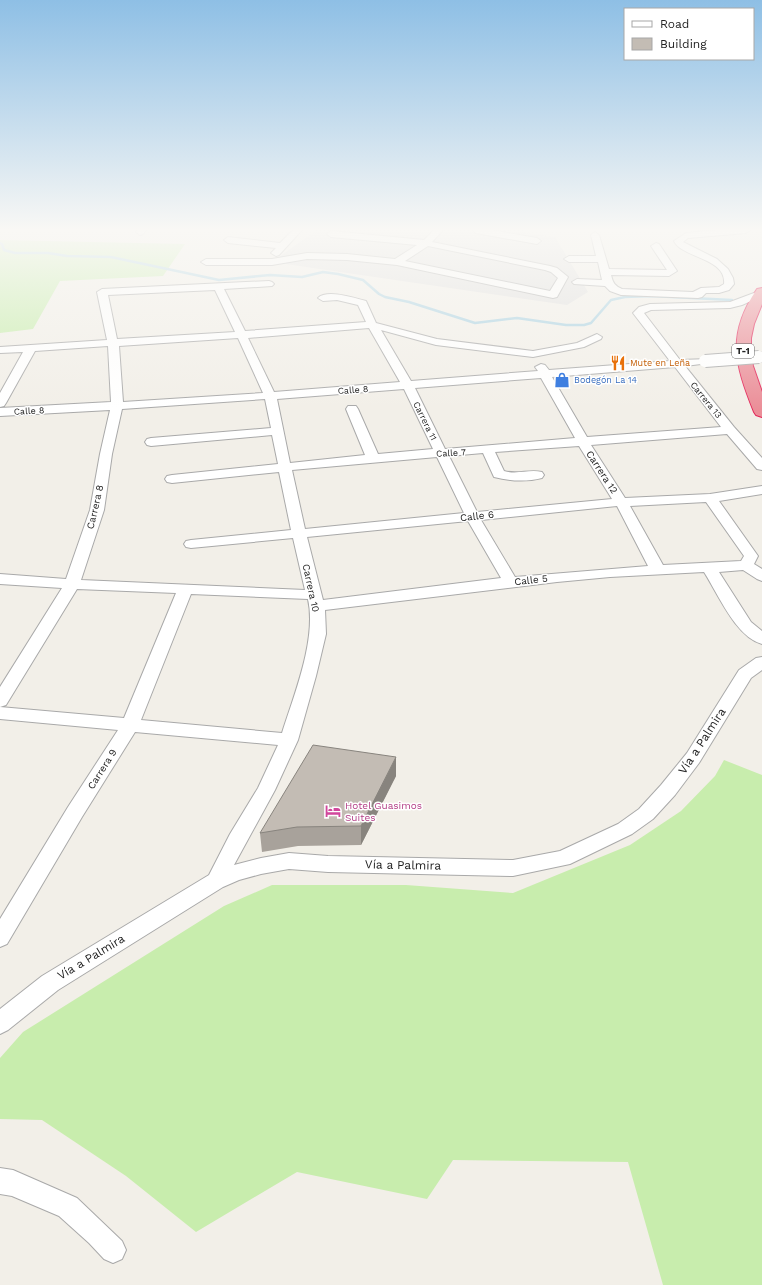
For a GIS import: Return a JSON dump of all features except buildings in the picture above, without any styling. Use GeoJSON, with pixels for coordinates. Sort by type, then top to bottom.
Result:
{"type":"FeatureCollection","features":[{"type":"Feature","properties":{"kind":"highway","name":"T-1"},"geometry":{"type":"LineString","coordinates":[[758,294],[747,320],[743,333],[742,346],[747,370],[762,412]]}},
{"type":"Feature","properties":{"kind":"street","name":"Carrera 8"},"geometry":{"type":"LineString","coordinates":[[0,701],[72,584],[96,510],[106,454],[117,406],[113,344],[102,292],[162,290]]}},
{"type":"Feature","properties":{"kind":"street","name":"Carrera 10"},"geometry":{"type":"LineString","coordinates":[[216,881],[237,838],[266,790],[289,740],[308,676],[318,634],[315,600],[311,580],[299,535],[270,396],[240,335],[221,290]]}},
{"type":"Feature","properties":{"kind":"street"},"geometry":{"type":"LineString","coordinates":[[529,290],[553,295],[556,290]]}},
{"type":"Feature","properties":{"kind":"street"},"geometry":{"type":"LineString","coordinates":[[616,290],[621,292],[695,295],[758,294]]}},
{"type":"Feature","properties":{"kind":"street"},"geometry":{"type":"LineString","coordinates":[[695,295],[703,290],[720,290]]}},
{"type":"Feature","properties":{"kind":"street","name":"Carrera 13"},"geometry":{"type":"LineString","coordinates":[[758,294],[742,303],[730,305],[650,307],[643,308],[638,313],[730,430],[762,466]]}},
{"type":"Feature","properties":{"kind":"street","name":"Carrera 11"},"geometry":{"type":"LineString","coordinates":[[323,298],[337,297],[362,303],[372,324],[408,386],[473,517],[510,582]]}},
{"type":"Feature","properties":{"kind":"street"},"geometry":{"type":"LineString","coordinates":[[0,350],[113,344],[372,324],[436,342],[533,354],[580,345],[597,337]]}},
{"type":"Feature","properties":{"kind":"street"},"geometry":{"type":"LineString","coordinates":[[0,403],[31,348]]}},
{"type":"Feature","properties":{"kind":"street","name":"Carrera 12"},"geometry":{"type":"LineString","coordinates":[[533,354],[546,374],[583,442],[621,502],[658,570]]}},
{"type":"Feature","properties":{"kind":"street","name":"Calle 8"},"geometry":{"type":"LineString","coordinates":[[0,412],[270,396],[762,357]]}},
{"type":"Feature","properties":{"kind":"street"},"geometry":{"type":"LineString","coordinates":[[352,409],[374,458]]}},
{"type":"Feature","properties":{"kind":"street","name":"Calle 7"},"geometry":{"type":"LineString","coordinates":[[172,479],[374,458],[730,430]]}},
{"type":"Feature","properties":{"kind":"street"},"geometry":{"type":"LineString","coordinates":[[151,442],[278,431]]}},
{"type":"Feature","properties":{"kind":"street"},"geometry":{"type":"LineString","coordinates":[[488,450],[499,474],[510,477],[536,475]]}},
{"type":"Feature","properties":{"kind":"street","name":"Calle 6"},"geometry":{"type":"LineString","coordinates":[[191,544],[299,535],[621,502],[710,498],[762,490]]}},
{"type":"Feature","properties":{"kind":"street"},"geometry":{"type":"LineString","coordinates":[[710,498],[751,556],[746,565],[762,576]]}},
{"type":"Feature","properties":{"kind":"street","name":"Calle 5"},"geometry":{"type":"LineString","coordinates":[[0,579],[185,589],[315,600],[593,574],[746,565]]}},
{"type":"Feature","properties":{"kind":"street"},"geometry":{"type":"LineString","coordinates":[[709,568],[746,626],[762,639]]}},
{"type":"Feature","properties":{"kind":"street","name":"Carrera 9"},"geometry":{"type":"LineString","coordinates":[[0,938],[75,812],[130,725],[185,589]]}},
{"type":"Feature","properties":{"kind":"street","name":"Vía a Palmira"},"geometry":{"type":"LineString","coordinates":[[0,1023],[50,983],[216,881],[235,873],[289,861],[328,864],[513,868],[563,858],[625,829],[646,814],[668,790],[693,758],[745,674],[762,662]]}},
{"type":"Feature","properties":{"kind":"street"},"geometry":{"type":"LineString","coordinates":[[0,713],[289,740]]}},
{"type":"Feature","properties":{"kind":"street"},"geometry":{"type":"LineString","coordinates":[[0,1181],[13,1183],[68,1207],[98,1234],[113,1250]]}},
{"type":"Feature","properties":{"kind":"shaded area"},"geometry":{"type":"Polygon","coordinates":[[[464,290],[587,290],[588,292],[567,305],[464,290]]]}},
{"type":"Feature","properties":{"kind":"green space"},"geometry":{"type":"Polygon","coordinates":[[[0,290],[55,290],[33,329],[0,333],[0,290]]]}},
{"type":"Feature","properties":{"kind":"green space"},"geometry":{"type":"Polygon","coordinates":[[[724,760],[762,775],[762,1285],[663,1285],[628,1162],[453,1160],[427,1199],[297,1172],[196,1232],[126,1176],[42,1120],[0,1119],[0,1058],[23,1032],[224,906],[272,885],[406,885],[513,893],[630,845],[681,811],[715,776],[724,760]]]}},
{"type":"Feature","properties":{"kind":"waterway"},"geometry":{"type":"LineString","coordinates":[[374,290],[385,297],[409,302],[475,323],[517,318],[566,325],[584,325],[591,323],[611,300],[625,297],[651,296],[732,300]]}},
{"type":"Feature","properties":{"kind":"place","name":"Mute en Leña"},"geometry":{"type":"Point","coordinates":[618,363]}},
{"type":"Feature","properties":{"kind":"place","name":"Bodegón La 14"},"geometry":{"type":"Point","coordinates":[562,380]}},
{"type":"Feature","properties":{"kind":"place","name":"Hotel Guasimos Suites"},"geometry":{"type":"Point","coordinates":[333,811]}}]}
